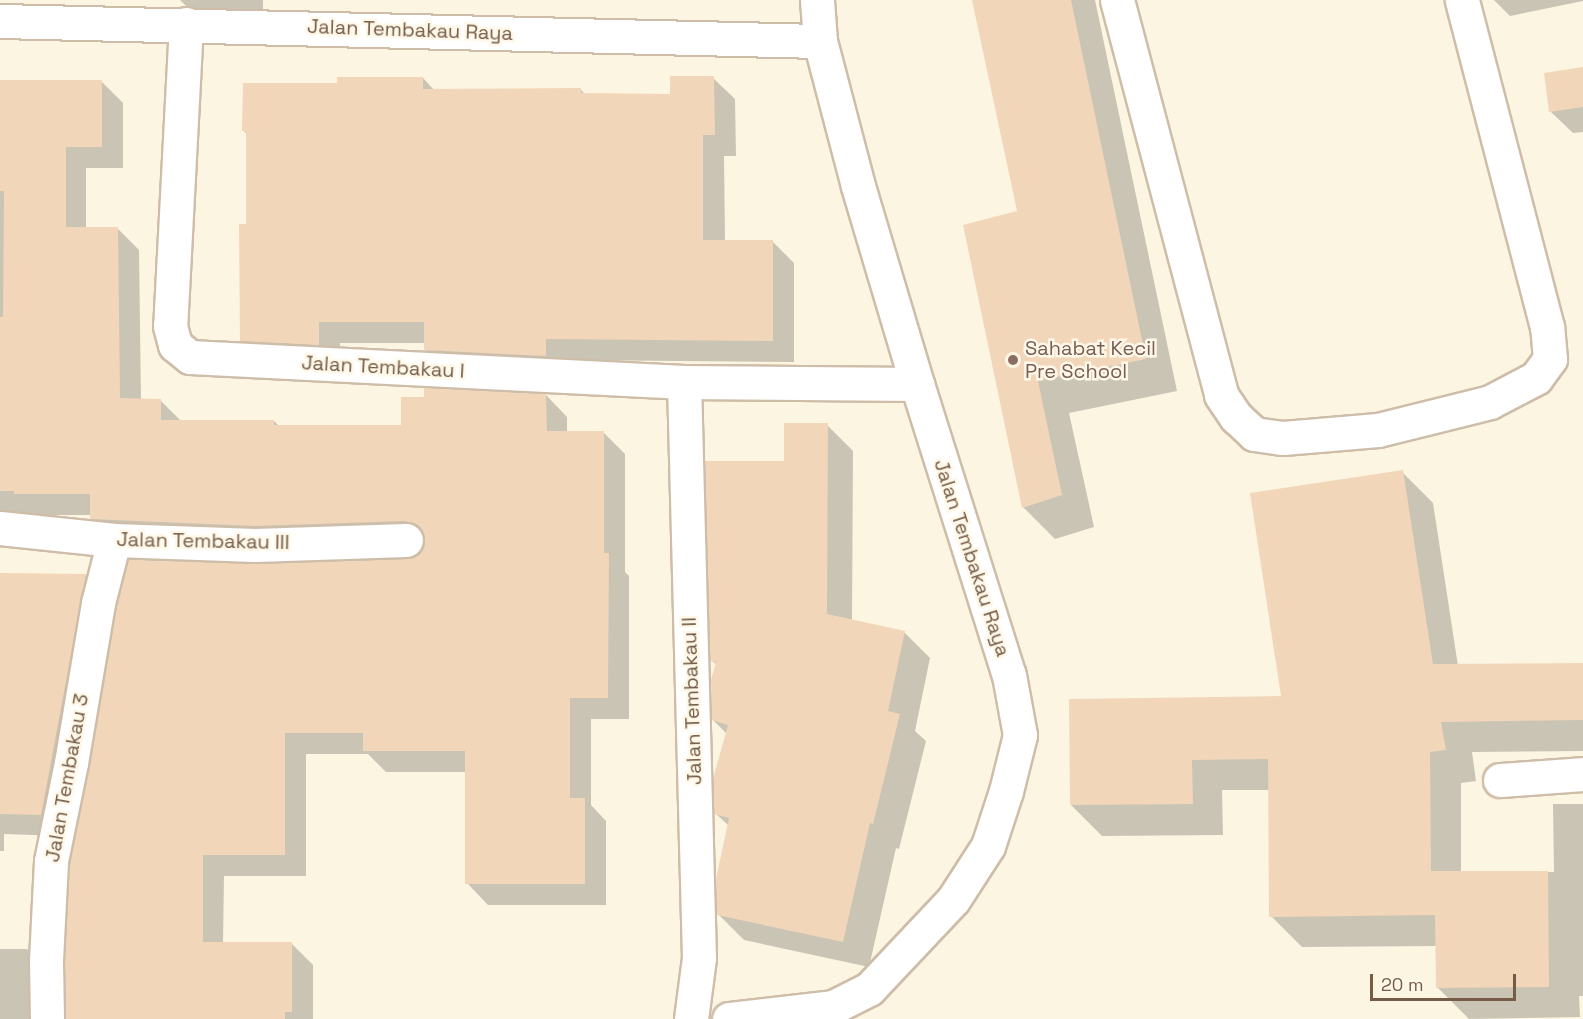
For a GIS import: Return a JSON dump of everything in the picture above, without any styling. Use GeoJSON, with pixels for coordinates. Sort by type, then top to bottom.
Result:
{"type":"FeatureCollection","features":[{"type":"Feature","properties":{"kind":"street","name":"Jalan Tembakau Raya"},"geometry":{"type":"LineString","coordinates":[[817,0],[820,41],[858,186],[917,384],[1009,675],[1020,735],[1006,791],[988,846],[953,900],[869,989],[832,1013]]}},
{"type":"Feature","properties":{"kind":"street"},"geometry":{"type":"LineString","coordinates":[[1117,0],[1221,395],[1236,417],[1254,434],[1283,438],[1378,430],[1490,402],[1536,378],[1550,359],[1547,327],[1462,0]]}},
{"type":"Feature","properties":{"kind":"street","name":"Jalan Tembakau Raya"},"geometry":{"type":"LineString","coordinates":[[0,21],[820,41]]}},
{"type":"Feature","properties":{"kind":"street","name":"Jalan Tembakau I"},"geometry":{"type":"LineString","coordinates":[[186,24],[170,326],[175,345],[190,357],[684,382],[917,384]]}},
{"type":"Feature","properties":{"kind":"street","name":"Jalan Tembakau II"},"geometry":{"type":"LineString","coordinates":[[684,382],[699,958],[691,1019]]}},
{"type":"Feature","properties":{"kind":"street","name":"Jalan Tembakau III"},"geometry":{"type":"LineString","coordinates":[[0,528],[114,540],[255,546],[406,540]]}},
{"type":"Feature","properties":{"kind":"street","name":"Jalan Tembakau 3"},"geometry":{"type":"LineString","coordinates":[[47,1019],[46,960],[51,861],[71,763],[98,603],[114,540]]}},
{"type":"Feature","properties":{"kind":"street"},"geometry":{"type":"LineString","coordinates":[[1500,780],[1583,774]]}},
{"type":"Feature","properties":{"kind":"street"},"geometry":{"type":"LineString","coordinates":[[729,1019],[832,1013]]}},
{"type":"Feature","properties":{"kind":"building"},"geometry":{"type":"Polygon","coordinates":[[[972,0],[1071,0],[1146,359],[1038,381],[1062,495],[1022,508],[963,225],[1017,211],[972,0]]]}},
{"type":"Feature","properties":{"kind":"building"},"geometry":{"type":"Polygon","coordinates":[[[1583,67],[1583,107],[1549,112],[1544,73],[1583,67]]]}},
{"type":"Feature","properties":{"kind":"building"},"geometry":{"type":"Polygon","coordinates":[[[670,76],[714,76],[715,135],[703,135],[703,240],[773,240],[773,341],[546,339],[546,356],[424,350],[424,322],[319,322],[319,345],[240,341],[239,224],[246,224],[246,131],[242,131],[243,83],[337,83],[337,77],[423,77],[423,89],[581,88],[581,93],[670,94],[670,76]]]}},
{"type":"Feature","properties":{"kind":"building"},"geometry":{"type":"Polygon","coordinates":[[[0,80],[102,80],[102,147],[66,147],[66,227],[118,227],[120,398],[161,399],[161,420],[274,420],[274,425],[401,425],[401,397],[424,397],[424,388],[546,394],[547,431],[604,431],[604,553],[609,553],[608,698],[570,698],[570,798],[585,798],[585,884],[465,884],[465,751],[363,751],[363,733],[285,733],[285,855],[203,855],[203,942],[292,942],[292,1012],[285,1012],[285,1019],[66,1019],[65,960],[70,861],[116,607],[128,559],[256,564],[407,559],[415,556],[422,549],[425,539],[422,530],[415,524],[405,521],[255,526],[90,519],[90,494],[14,494],[14,491],[0,491],[0,317],[3,317],[4,191],[0,191],[0,80]]]}},
{"type":"Feature","properties":{"kind":"building"},"geometry":{"type":"Polygon","coordinates":[[[784,423],[828,423],[827,614],[905,631],[888,711],[900,714],[873,824],[870,823],[843,942],[717,915],[716,879],[729,818],[714,814],[713,779],[728,725],[712,720],[711,680],[716,662],[710,661],[705,461],[784,461],[784,423]]]}},
{"type":"Feature","properties":{"kind":"building"},"geometry":{"type":"Polygon","coordinates":[[[1403,470],[1433,664],[1583,663],[1583,720],[1441,722],[1446,750],[1430,752],[1431,871],[1548,871],[1549,987],[1436,988],[1435,915],[1269,917],[1268,759],[1192,760],[1193,804],[1070,805],[1069,699],[1281,696],[1250,493],[1403,470]]]}},
{"type":"Feature","properties":{"kind":"building"},"geometry":{"type":"Polygon","coordinates":[[[0,573],[86,574],[41,815],[0,814],[0,573]]]}},
{"type":"Feature","properties":{"kind":"place","name":"Sahabat Kecil Pre School"},"geometry":{"type":"Point","coordinates":[1013,360]}}]}
